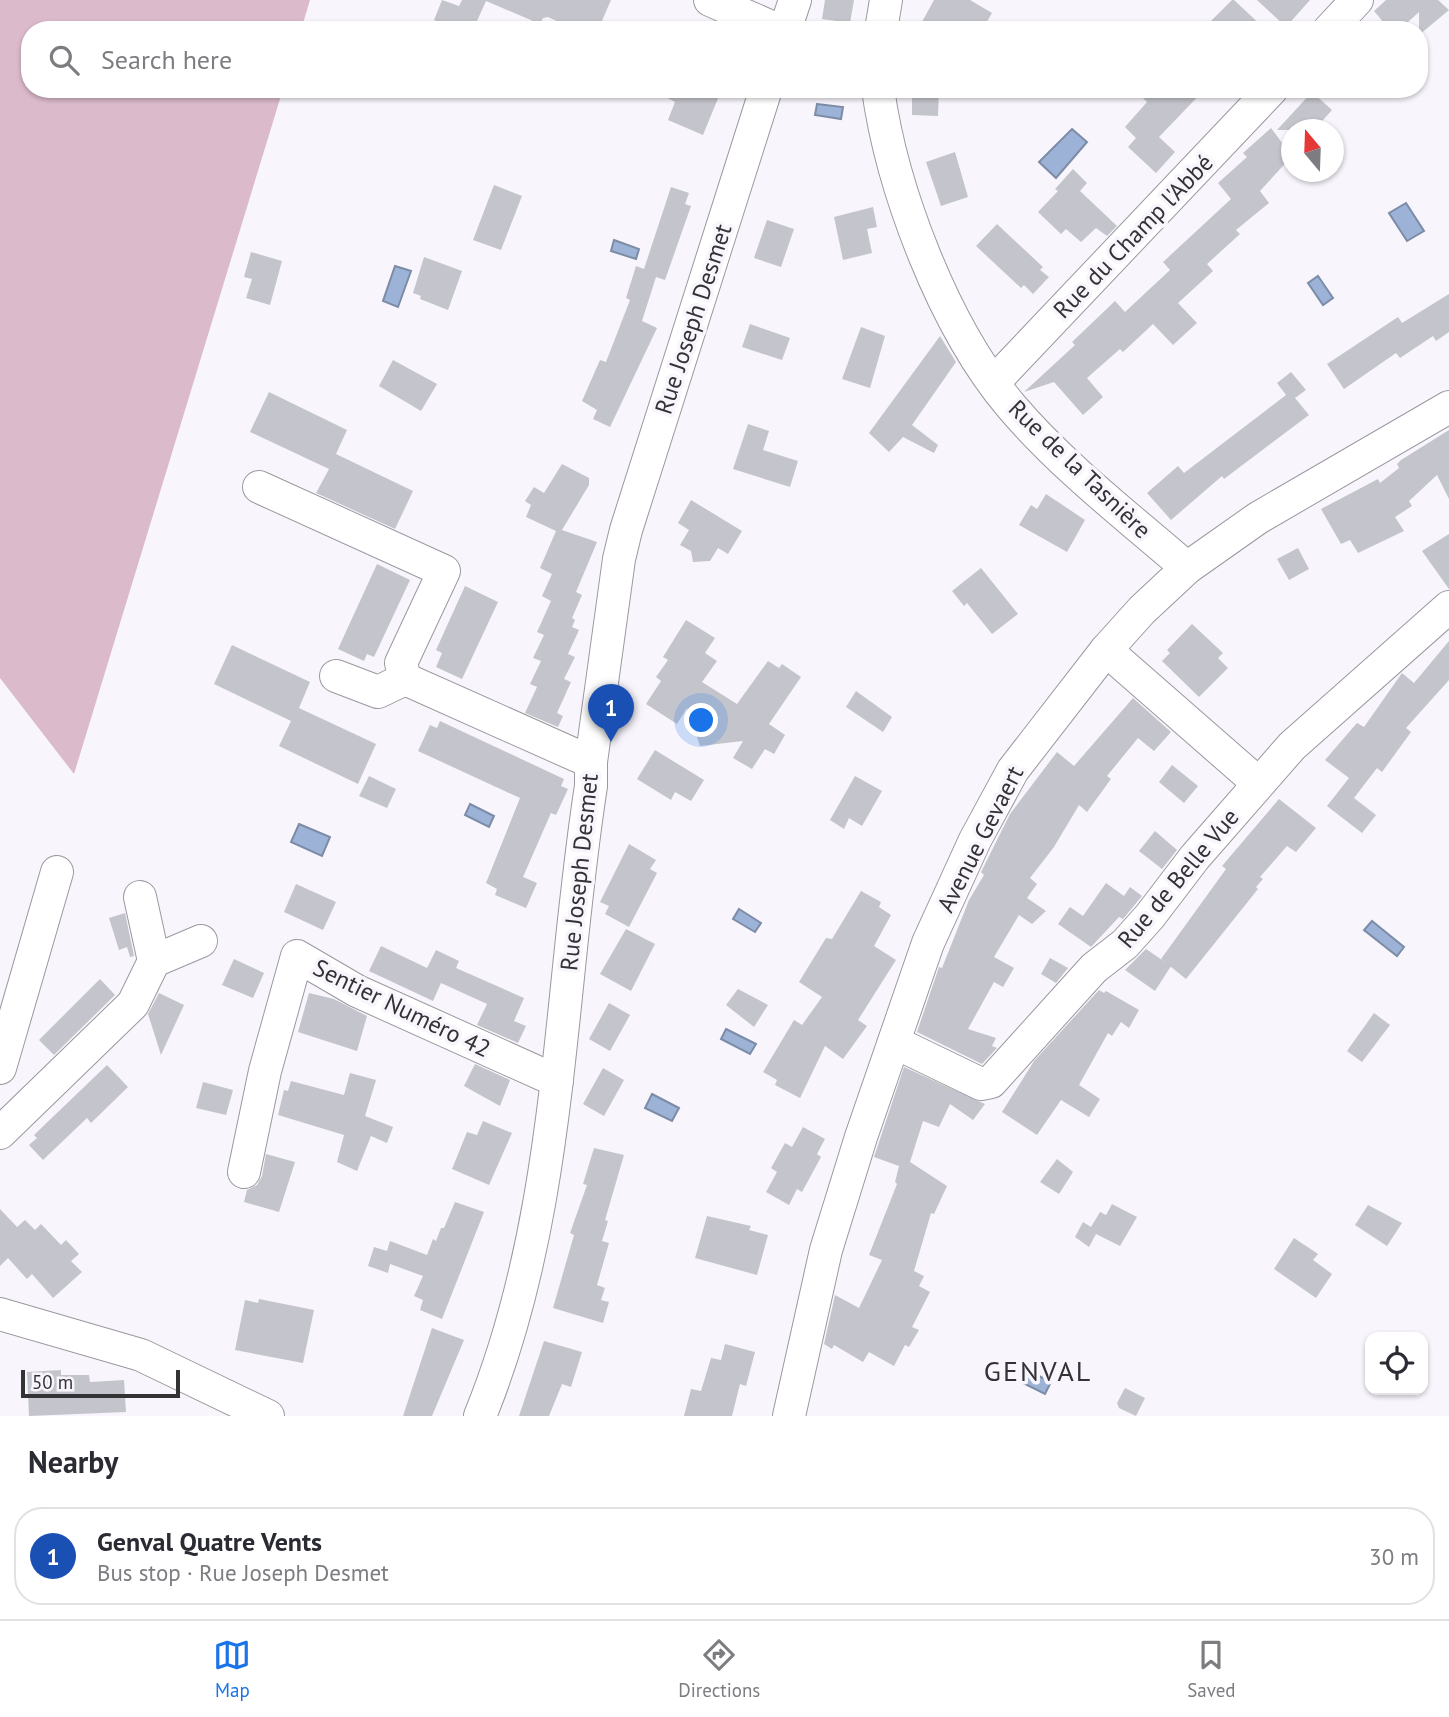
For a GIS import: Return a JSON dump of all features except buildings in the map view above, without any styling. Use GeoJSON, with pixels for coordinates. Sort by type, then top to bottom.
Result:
{"type":"FeatureCollection","features":[{"type":"Feature","properties":{"kind":"street"},"geometry":{"type":"LineString","coordinates":[[710,0],[758,21]]}},
{"type":"Feature","properties":{"kind":"street"},"geometry":{"type":"LineString","coordinates":[[788,21],[795,0]]}},
{"type":"Feature","properties":{"kind":"street"},"geometry":{"type":"LineString","coordinates":[[882,21],[886,0]]}},
{"type":"Feature","properties":{"kind":"street"},"geometry":{"type":"LineString","coordinates":[[1337,21],[1357,0]]}},
{"type":"Feature","properties":{"kind":"street","name":"Rue Joseph Desmet"},"geometry":{"type":"LineString","coordinates":[[480,1416],[509,1336],[542,1200],[591,786],[591,762],[619,559],[763,98]]}},
{"type":"Feature","properties":{"kind":"street","name":"Rue de la Tasnière"},"geometry":{"type":"LineString","coordinates":[[879,98],[884,131],[917,237],[952,312],[994,382],[1009,404],[1063,460],[1187,568]]}},
{"type":"Feature","properties":{"kind":"street","name":"Rue du Champ l'Abbé"},"geometry":{"type":"LineString","coordinates":[[994,382],[1263,98]]}},
{"type":"Feature","properties":{"kind":"street","name":"Avenue Gevaert"},"geometry":{"type":"LineString","coordinates":[[789,1416],[826,1250],[928,943],[975,840],[1013,770],[1106,650],[1187,568],[1258,518],[1449,407]]}},
{"type":"Feature","properties":{"kind":"street"},"geometry":{"type":"LineString","coordinates":[[259,487],[444,571],[401,663],[405,679]]}},
{"type":"Feature","properties":{"kind":"street","name":"Rue de Belle Vue"},"geometry":{"type":"LineString","coordinates":[[894,1042],[981,1084],[991,1083],[1094,968],[1125,944],[1258,782],[1310,727],[1449,607]]}},
{"type":"Feature","properties":{"kind":"street"},"geometry":{"type":"LineString","coordinates":[[1106,650],[1258,782]]}},
{"type":"Feature","properties":{"kind":"street"},"geometry":{"type":"LineString","coordinates":[[336,676],[378,692],[405,679],[591,762]]}},
{"type":"Feature","properties":{"kind":"street"},"geometry":{"type":"LineString","coordinates":[[0,1068],[57,872]]}},
{"type":"Feature","properties":{"kind":"street"},"geometry":{"type":"LineString","coordinates":[[140,897],[155,961]]}},
{"type":"Feature","properties":{"kind":"street"},"geometry":{"type":"LineString","coordinates":[[0,1133],[133,1004],[155,961],[201,941]]}},
{"type":"Feature","properties":{"kind":"street","name":"Sentier Numéro 42"},"geometry":{"type":"LineString","coordinates":[[244,1172],[265,1071],[297,956],[357,991],[557,1081]]}},
{"type":"Feature","properties":{"kind":"street"},"geometry":{"type":"LineString","coordinates":[[0,1314],[141,1355],[268,1416]]}},
{"type":"Feature","properties":{"kind":"shaded area"},"geometry":{"type":"Polygon","coordinates":[[[0,0],[310,0],[304,21],[21,21],[21,98],[280,98],[74,774],[0,678],[0,0]]]}},
{"type":"Feature","properties":{"kind":"water"},"geometry":{"type":"Polygon","coordinates":[[[817,104],[843,107],[841,119],[815,115],[817,104]]]}},
{"type":"Feature","properties":{"kind":"water"},"geometry":{"type":"Polygon","coordinates":[[[1072,129],[1087,142],[1056,178],[1039,162],[1072,129]]]}},
{"type":"Feature","properties":{"kind":"water"},"geometry":{"type":"Polygon","coordinates":[[[1406,203],[1424,231],[1407,241],[1389,213],[1406,203]]]}},
{"type":"Feature","properties":{"kind":"water"},"geometry":{"type":"Polygon","coordinates":[[[614,240],[639,249],[636,259],[611,251],[614,240]]]}},
{"type":"Feature","properties":{"kind":"water"},"geometry":{"type":"Polygon","coordinates":[[[395,266],[411,271],[398,307],[383,301],[395,266]]]}},
{"type":"Feature","properties":{"kind":"water"},"geometry":{"type":"Polygon","coordinates":[[[1318,276],[1333,298],[1323,305],[1308,283],[1318,276]]]}},
{"type":"Feature","properties":{"kind":"water"},"geometry":{"type":"Polygon","coordinates":[[[470,804],[494,816],[489,827],[465,815],[470,804]]]}},
{"type":"Feature","properties":{"kind":"water"},"geometry":{"type":"Polygon","coordinates":[[[299,824],[330,837],[322,856],[291,842],[299,824]]]}},
{"type":"Feature","properties":{"kind":"water"},"geometry":{"type":"Polygon","coordinates":[[[739,909],[761,923],[755,932],[733,919],[739,909]]]}},
{"type":"Feature","properties":{"kind":"water"},"geometry":{"type":"Polygon","coordinates":[[[1372,921],[1404,947],[1397,956],[1364,930],[1372,921]]]}},
{"type":"Feature","properties":{"kind":"water"},"geometry":{"type":"Polygon","coordinates":[[[726,1029],[756,1044],[750,1054],[721,1039],[726,1029]]]}},
{"type":"Feature","properties":{"kind":"water"},"geometry":{"type":"Polygon","coordinates":[[[652,1094],[679,1108],[672,1121],[645,1108],[652,1094]]]}},
{"type":"Feature","properties":{"kind":"water"},"geometry":{"type":"Polygon","coordinates":[[[1027,1370],[1051,1382],[1045,1394],[1021,1382],[1027,1370]]]}},
{"type":"Feature","properties":{"kind":"place","name":"Genval Quatre Vents"},"geometry":{"type":"Point","coordinates":[611,742]}},
{"type":"Feature","properties":{"kind":"district","name":"GENVAL"},"geometry":{"type":"Point","coordinates":[1038,1370]}}]}
